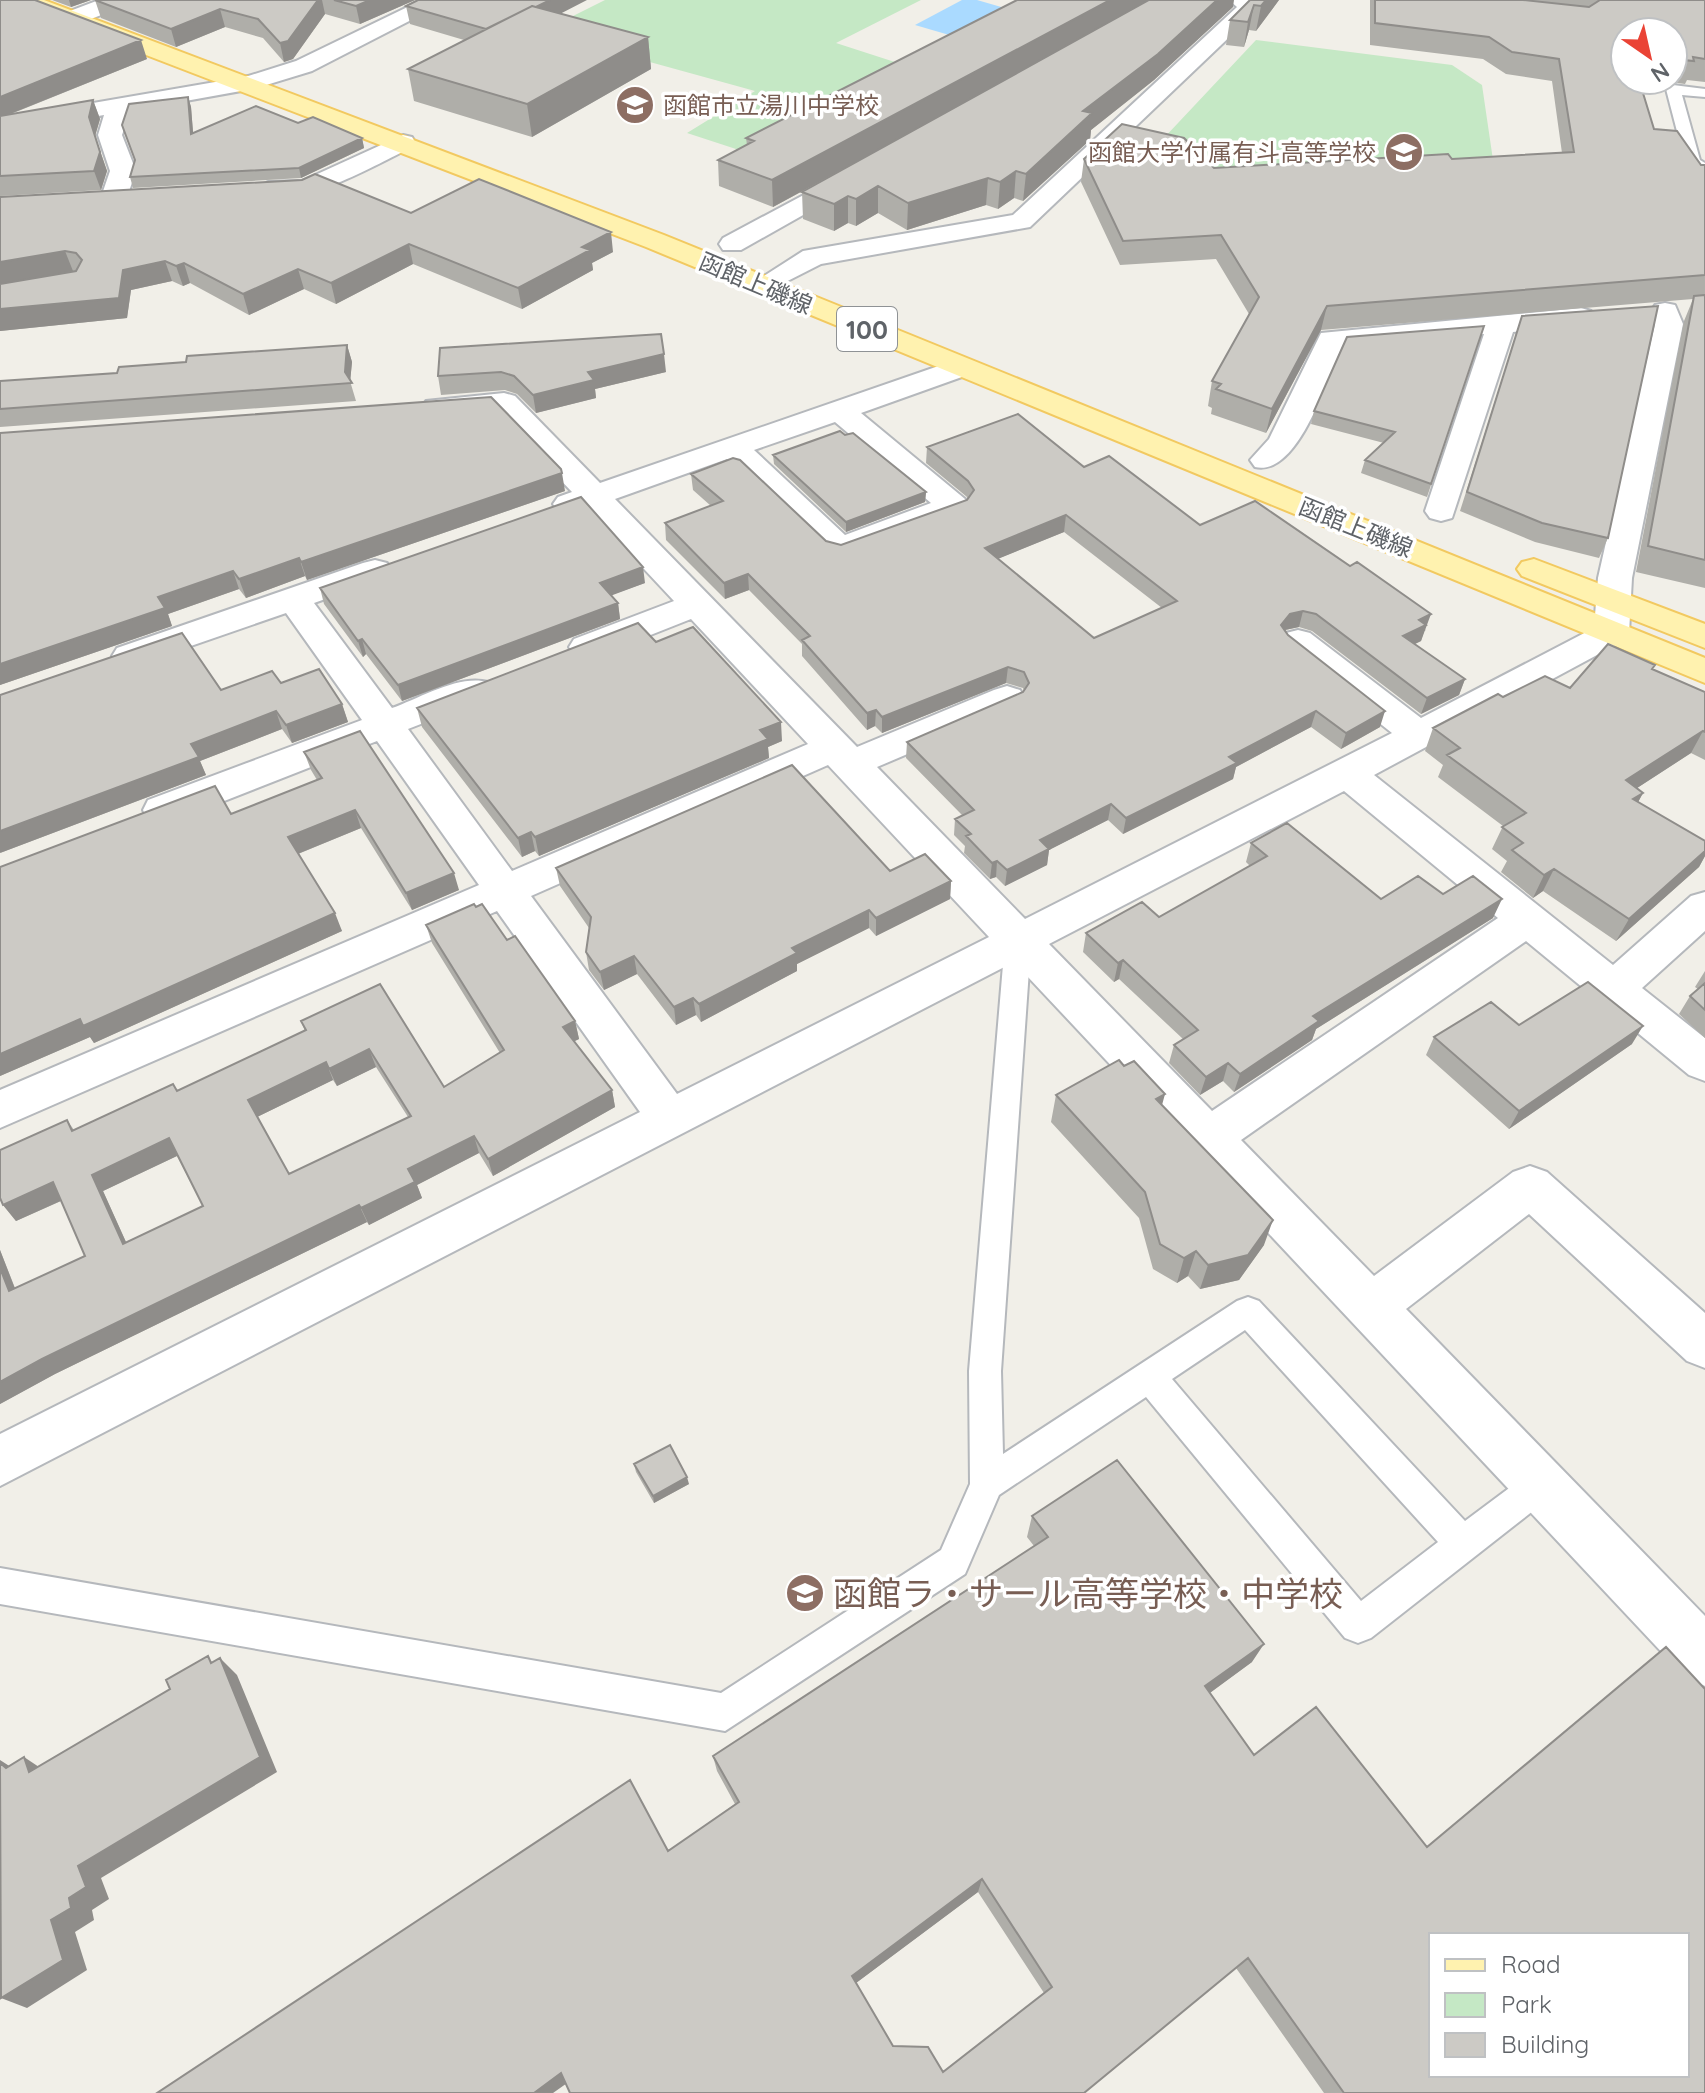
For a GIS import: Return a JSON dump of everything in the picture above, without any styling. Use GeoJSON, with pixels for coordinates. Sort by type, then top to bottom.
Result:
{"type":"FeatureCollection","features":[{"type":"Feature","properties":{"kind":"main road","name":"函館上磯線"},"geometry":{"type":"LineString","coordinates":[[24,0],[92,7],[284,73],[732,244],[918,319]]}},
{"type":"Feature","properties":{"kind":"main road","name":"函館上磯線"},"geometry":{"type":"LineString","coordinates":[[92,7],[250,83],[764,285],[963,367],[1611,616],[1705,637]]}},
{"type":"Feature","properties":{"kind":"main road","name":"函館上磯線"},"geometry":{"type":"LineString","coordinates":[[1238,448],[1295,472]]}},
{"type":"Feature","properties":{"kind":"main road","name":"函館上磯線"},"geometry":{"type":"LineString","coordinates":[[1427,515],[1456,537]]}},
{"type":"Feature","properties":{"kind":"main road","name":"函館上磯線"},"geometry":{"type":"LineString","coordinates":[[1514,561],[1705,671]]}},
{"type":"Feature","properties":{"kind":"street"},"geometry":{"type":"LineString","coordinates":[[0,126],[250,83],[284,73],[439,0]]}},
{"type":"Feature","properties":{"kind":"street"},"geometry":{"type":"LineString","coordinates":[[764,285],[813,257],[1021,221],[1251,6],[1240,0]]}},
{"type":"Feature","properties":{"kind":"street"},"geometry":{"type":"LineString","coordinates":[[113,200],[123,171],[110,135],[119,107]]}},
{"type":"Feature","properties":{"kind":"street"},"geometry":{"type":"LineString","coordinates":[[248,192],[307,188],[403,142]]}},
{"type":"Feature","properties":{"kind":"street"},"geometry":{"type":"LineString","coordinates":[[732,244],[883,160]]}},
{"type":"Feature","properties":{"kind":"street"},"geometry":{"type":"LineString","coordinates":[[85,202],[143,198]]}},
{"type":"Feature","properties":{"kind":"street"},"geometry":{"type":"LineString","coordinates":[[0,1461],[1347,773],[1418,735],[1611,616],[1669,324],[1664,311]]}},
{"type":"Feature","properties":{"kind":"street"},"geometry":{"type":"LineString","coordinates":[[1266,460],[1283,443],[1331,339],[1604,316]]}},
{"type":"Feature","properties":{"kind":"street"},"geometry":{"type":"LineString","coordinates":[[1427,515],[1499,337],[1497,324]]}},
{"type":"Feature","properties":{"kind":"street"},"geometry":{"type":"LineString","coordinates":[[534,516],[963,367]]}},
{"type":"Feature","properties":{"kind":"street"},"geometry":{"type":"LineString","coordinates":[[394,410],[504,402],[1705,1657]]}},
{"type":"Feature","properties":{"kind":"street"},"geometry":{"type":"LineString","coordinates":[[732,447],[840,548],[954,506],[840,411]]}},
{"type":"Feature","properties":{"kind":"street"},"geometry":{"type":"LineString","coordinates":[[103,665],[399,562]]}},
{"type":"Feature","properties":{"kind":"street"},"geometry":{"type":"LineString","coordinates":[[293,598],[506,888],[670,1119]]}},
{"type":"Feature","properties":{"kind":"street"},"geometry":{"type":"LineString","coordinates":[[549,661],[697,605]]}},
{"type":"Feature","properties":{"kind":"street"},"geometry":{"type":"LineString","coordinates":[[1298,641],[1418,735]]}},
{"type":"Feature","properties":{"kind":"street"},"geometry":{"type":"LineString","coordinates":[[134,821],[505,678]]}},
{"type":"Feature","properties":{"kind":"street"},"geometry":{"type":"LineString","coordinates":[[0,1110],[506,888],[840,756],[1007,698]]}},
{"type":"Feature","properties":{"kind":"street"},"geometry":{"type":"LineString","coordinates":[[1347,773],[1705,1063]]}},
{"type":"Feature","properties":{"kind":"street"},"geometry":{"type":"LineString","coordinates":[[1613,989],[1705,907]]}},
{"type":"Feature","properties":{"kind":"street"},"geometry":{"type":"LineString","coordinates":[[1208,1138],[1527,919]]}},
{"type":"Feature","properties":{"kind":"street"},"geometry":{"type":"LineString","coordinates":[[1371,1307],[1530,1186],[1705,1345]]}},
{"type":"Feature","properties":{"kind":"lane"},"geometry":{"type":"LineString","coordinates":[[1705,93],[1673,89],[1693,162],[1705,170]]}},
{"type":"Feature","properties":{"kind":"lane"},"geometry":{"type":"LineString","coordinates":[[1687,142],[1705,142]]}},
{"type":"Feature","properties":{"kind":"lane"},"geometry":{"type":"LineString","coordinates":[[0,1586],[725,1712],[953,1562],[987,1484],[985,1371],[1018,941]]}},
{"type":"Feature","properties":{"kind":"lane"},"geometry":{"type":"LineString","coordinates":[[987,1484],[1248,1311],[1463,1544]]}},
{"type":"Feature","properties":{"kind":"lane"},"geometry":{"type":"LineString","coordinates":[[1150,1377],[1358,1625],[1540,1485]]}},
{"type":"Feature","properties":{"kind":"green space"},"geometry":{"type":"Polygon","coordinates":[[[605,0],[921,0],[836,43],[904,65],[739,150],[687,133],[755,91],[541,32],[605,0]]]}},
{"type":"Feature","properties":{"kind":"green space"},"geometry":{"type":"Polygon","coordinates":[[[1256,40],[1452,65],[1482,85],[1493,160],[1201,168],[1147,156],[1256,40]]]}},
{"type":"Feature","properties":{"kind":"water"},"geometry":{"type":"Polygon","coordinates":[[[962,0],[977,0],[1015,11],[963,39],[915,25],[962,0]]]}},
{"type":"Feature","properties":{"kind":"building"},"geometry":{"type":"Polygon","coordinates":[[[0,0],[35,0],[141,40],[0,97],[0,0]]]}},
{"type":"Feature","properties":{"kind":"building"},"geometry":{"type":"Polygon","coordinates":[[[95,0],[318,0],[288,41],[280,43],[258,19],[220,9],[171,29],[95,0]]]}},
{"type":"Feature","properties":{"kind":"building"},"geometry":{"type":"Polygon","coordinates":[[[334,0],[370,0],[356,6],[334,0]]]}},
{"type":"Feature","properties":{"kind":"building"},"geometry":{"type":"Polygon","coordinates":[[[418,0],[550,0],[486,29],[406,6],[418,0]]]}},
{"type":"Feature","properties":{"kind":"building"},"geometry":{"type":"Polygon","coordinates":[[[1017,0],[1110,0],[772,180],[718,160],[754,141],[746,138],[1017,0]]]}},
{"type":"Feature","properties":{"kind":"building"},"geometry":{"type":"Polygon","coordinates":[[[1149,0],[1217,0],[1158,54],[1083,111],[1092,113],[1026,174],[1016,171],[1000,182],[988,178],[908,203],[878,186],[856,199],[848,196],[834,204],[802,192],[1149,0]]]}},
{"type":"Feature","properties":{"kind":"building"},"geometry":{"type":"Polygon","coordinates":[[[1250,0],[1266,0],[1261,6],[1254,5],[1248,22],[1230,20],[1250,0]]]}},
{"type":"Feature","properties":{"kind":"building"},"geometry":{"type":"Polygon","coordinates":[[[1375,0],[1523,0],[1589,7],[1600,0],[1705,0],[1705,59],[1693,57],[1694,61],[1689,61],[1689,16],[1609,16],[1609,96],[1644,96],[1654,129],[1677,131],[1701,165],[1705,165],[1705,275],[1327,306],[1272,409],[1216,389],[1221,384],[1212,381],[1259,297],[1221,235],[1123,241],[1084,159],[1122,124],[1184,138],[1214,168],[1448,154],[1452,159],[1574,152],[1559,59],[1512,52],[1489,37],[1375,23],[1375,0]]]}},
{"type":"Feature","properties":{"kind":"building"},"geometry":{"type":"Polygon","coordinates":[[[532,6],[648,37],[527,104],[408,69],[532,6]]]}},
{"type":"Feature","properties":{"kind":"building"},"geometry":{"type":"Polygon","coordinates":[[[188,97],[191,134],[256,106],[298,123],[313,117],[362,138],[299,168],[130,177],[135,160],[122,125],[129,104],[188,97]]]}},
{"type":"Feature","properties":{"kind":"building"},"geometry":{"type":"Polygon","coordinates":[[[93,100],[89,117],[100,152],[94,171],[0,176],[0,116],[93,100]]]}},
{"type":"Feature","properties":{"kind":"building"},"geometry":{"type":"Polygon","coordinates":[[[315,174],[411,213],[479,179],[611,232],[582,247],[590,250],[518,288],[409,244],[331,283],[298,269],[243,294],[184,263],[176,266],[165,261],[123,270],[119,298],[0,309],[0,284],[76,271],[82,260],[76,253],[65,251],[0,262],[0,197],[302,180],[315,174]]]}},
{"type":"Feature","properties":{"kind":"building"},"geometry":{"type":"Polygon","coordinates":[[[1705,295],[1705,560],[1648,546],[1694,296],[1705,295]]]}},
{"type":"Feature","properties":{"kind":"building"},"geometry":{"type":"Polygon","coordinates":[[[1658,306],[1608,538],[1542,523],[1467,492],[1522,316],[1658,306]]]}},
{"type":"Feature","properties":{"kind":"building"},"geometry":{"type":"Polygon","coordinates":[[[1484,326],[1431,484],[1365,460],[1395,432],[1314,411],[1347,337],[1484,326]]]}},
{"type":"Feature","properties":{"kind":"building"},"geometry":{"type":"Polygon","coordinates":[[[661,334],[664,354],[588,372],[594,380],[533,395],[514,376],[501,372],[438,376],[440,348],[661,334]]]}},
{"type":"Feature","properties":{"kind":"building"},"geometry":{"type":"Polygon","coordinates":[[[347,345],[345,372],[352,383],[0,409],[0,381],[117,373],[119,367],[186,362],[187,356],[347,345]]]}},
{"type":"Feature","properties":{"kind":"building"},"geometry":{"type":"Polygon","coordinates":[[[491,397],[562,473],[301,562],[299,558],[239,579],[233,571],[158,597],[165,608],[0,664],[0,433],[491,397]]]}},
{"type":"Feature","properties":{"kind":"building"},"geometry":{"type":"Polygon","coordinates":[[[1018,414],[1084,467],[1109,456],[1200,525],[1255,501],[1350,566],[1357,562],[1431,614],[1419,620],[1426,625],[1403,636],[1465,679],[1427,698],[1316,614],[1303,611],[1290,614],[1281,625],[1288,635],[1385,711],[1346,733],[1316,711],[1229,757],[1237,763],[1126,818],[1111,804],[1040,840],[1049,849],[1007,870],[997,861],[992,863],[966,836],[971,834],[955,819],[974,810],[907,742],[1023,692],[1029,683],[1024,672],[1008,667],[882,717],[876,710],[867,713],[802,640],[810,636],[748,574],[724,583],[665,523],[723,501],[691,474],[733,458],[740,460],[826,541],[841,545],[967,500],[974,490],[968,481],[927,447],[1018,414]],[[1066,515],[985,548],[1094,638],[1177,601],[1066,515]]]}},
{"type":"Feature","properties":{"kind":"building"},"geometry":{"type":"Polygon","coordinates":[[[840,431],[845,435],[853,433],[926,492],[846,522],[773,455],[840,431]]]}},
{"type":"Feature","properties":{"kind":"building"},"geometry":{"type":"Polygon","coordinates":[[[581,497],[643,567],[600,583],[618,603],[398,685],[362,639],[358,641],[320,588],[581,497]]]}},
{"type":"Feature","properties":{"kind":"building"},"geometry":{"type":"Polygon","coordinates":[[[638,623],[656,642],[693,627],[781,722],[760,730],[768,739],[535,837],[531,832],[518,838],[417,708],[638,623]]]}},
{"type":"Feature","properties":{"kind":"building"},"geometry":{"type":"Polygon","coordinates":[[[182,633],[221,690],[272,671],[281,683],[319,669],[342,704],[286,725],[276,711],[191,744],[199,757],[0,831],[0,695],[182,633]]]}},
{"type":"Feature","properties":{"kind":"building"},"geometry":{"type":"Polygon","coordinates":[[[1608,644],[1655,665],[1652,669],[1705,692],[1705,732],[1626,780],[1643,793],[1633,799],[1705,841],[1705,851],[1629,919],[1554,869],[1544,875],[1512,850],[1523,843],[1502,827],[1526,813],[1447,755],[1460,748],[1433,728],[1498,694],[1503,697],[1545,676],[1570,688],[1608,644]]]}},
{"type":"Feature","properties":{"kind":"building"},"geometry":{"type":"Polygon","coordinates":[[[360,731],[454,873],[406,893],[355,810],[288,837],[335,913],[83,1026],[80,1019],[0,1054],[0,867],[215,786],[231,814],[322,778],[304,752],[360,731]]]}},
{"type":"Feature","properties":{"kind":"building"},"geometry":{"type":"Polygon","coordinates":[[[792,765],[890,871],[925,854],[951,881],[876,918],[869,910],[792,948],[797,953],[699,1004],[693,998],[674,1007],[634,956],[600,972],[586,952],[591,917],[556,868],[792,765]]]}},
{"type":"Feature","properties":{"kind":"building"},"geometry":{"type":"Polygon","coordinates":[[[1287,823],[1381,899],[1418,876],[1443,894],[1473,876],[1502,899],[1313,1016],[1319,1021],[1240,1074],[1228,1063],[1206,1077],[1174,1045],[1198,1030],[1123,960],[1118,963],[1086,933],[1142,902],[1159,917],[1267,856],[1251,843],[1287,823]]]}},
{"type":"Feature","properties":{"kind":"building"},"geometry":{"type":"Polygon","coordinates":[[[474,904],[476,907],[482,904],[507,940],[515,936],[575,1021],[563,1027],[612,1090],[488,1159],[474,1136],[408,1169],[415,1182],[361,1208],[359,1205],[0,1382],[0,1268],[9,1291],[85,1256],[53,1182],[3,1205],[0,1198],[0,1150],[67,1120],[72,1131],[173,1084],[177,1091],[306,1030],[301,1021],[380,984],[444,1087],[504,1050],[426,925],[474,904]],[[369,1049],[329,1069],[326,1062],[248,1100],[289,1174],[411,1116],[369,1049]],[[169,1138],[92,1175],[123,1244],[203,1206],[169,1138]]]}},
{"type":"Feature","properties":{"kind":"building"},"geometry":{"type":"Polygon","coordinates":[[[1588,982],[1643,1026],[1519,1111],[1434,1037],[1491,1002],[1519,1025],[1588,982]]]}},
{"type":"Feature","properties":{"kind":"building"},"geometry":{"type":"Polygon","coordinates":[[[1705,983],[1705,1010],[1690,996],[1705,983]]]}},
{"type":"Feature","properties":{"kind":"building"},"geometry":{"type":"Polygon","coordinates":[[[1119,1060],[1124,1066],[1134,1061],[1165,1094],[1156,1099],[1273,1220],[1248,1255],[1208,1265],[1196,1251],[1184,1258],[1160,1244],[1145,1192],[1056,1095],[1119,1060]]]}},
{"type":"Feature","properties":{"kind":"building"},"geometry":{"type":"Polygon","coordinates":[[[670,1445],[687,1477],[653,1496],[634,1464],[670,1445]]]}},
{"type":"Feature","properties":{"kind":"building"},"geometry":{"type":"Polygon","coordinates":[[[1117,1460],[1264,1644],[1205,1686],[1254,1755],[1316,1707],[1427,1847],[1666,1647],[1705,1689],[1705,2093],[1344,2093],[1248,1958],[1084,2093],[570,2093],[561,2073],[534,2093],[157,2093],[630,1780],[668,1851],[739,1802],[713,1756],[1048,1537],[1032,1516],[1117,1460]],[[982,1879],[852,1976],[893,2046],[928,2047],[943,2072],[1052,1987],[982,1879]]]}},
{"type":"Feature","properties":{"kind":"building"},"geometry":{"type":"Polygon","coordinates":[[[208,1656],[211,1663],[220,1658],[260,1757],[78,1866],[86,1887],[69,1898],[71,1908],[51,1920],[63,1960],[1,1998],[0,1763],[6,1768],[24,1757],[29,1772],[170,1689],[166,1680],[208,1656]]]}},
{"type":"Feature","properties":{"kind":"place","name":"函館市立湯川中学校"},"geometry":{"type":"Point","coordinates":[635,105]}},
{"type":"Feature","properties":{"kind":"place","name":"函館大学付属有斗高等学校"},"geometry":{"type":"Point","coordinates":[1404,152]}},
{"type":"Feature","properties":{"kind":"place","name":"函館ラ・サール高等学校・中学校"},"geometry":{"type":"Point","coordinates":[805,1593]}}]}
